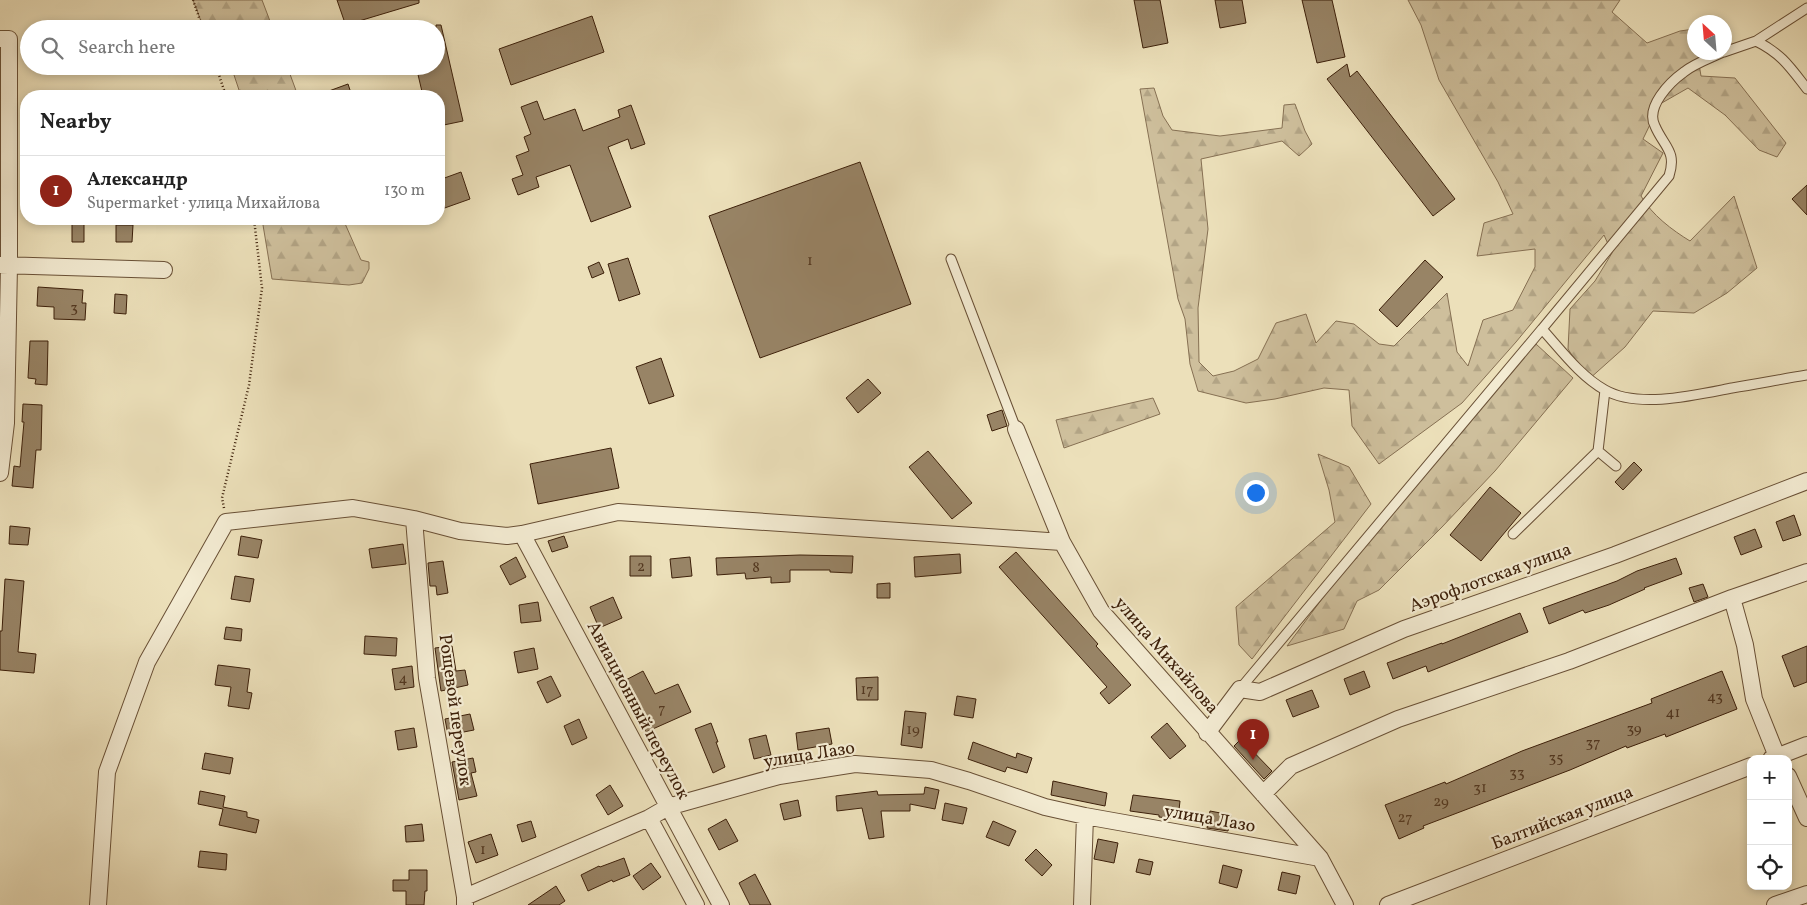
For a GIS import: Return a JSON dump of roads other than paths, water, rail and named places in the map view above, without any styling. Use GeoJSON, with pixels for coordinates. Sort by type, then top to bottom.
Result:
{"type":"FeatureCollection","features":[{"type":"Feature","properties":{"kind":"street"},"geometry":{"type":"LineString","coordinates":[[0,473],[6,423],[4,39]]}},
{"type":"Feature","properties":{"kind":"street"},"geometry":{"type":"LineString","coordinates":[[5,265],[164,270]]}},
{"type":"Feature","properties":{"kind":"street","name":"улица Михайлова"},"geometry":{"type":"LineString","coordinates":[[1016,429],[1062,542],[1101,611],[1207,733],[1320,858],[1345,905]]}},
{"type":"Feature","properties":{"kind":"street","name":"Аэрофлотская улица"},"geometry":{"type":"LineString","coordinates":[[1240,689],[1260,692],[1404,629],[1615,554],[1807,481]]}},
{"type":"Feature","properties":{"kind":"street"},"geometry":{"type":"LineString","coordinates":[[98,905],[107,772],[147,662],[226,522],[353,508],[414,519],[460,531],[507,536],[618,512],[1062,542]]}},
{"type":"Feature","properties":{"kind":"street","name":"Рощевой переулок"},"geometry":{"type":"LineString","coordinates":[[414,519],[427,678],[465,901]]}},
{"type":"Feature","properties":{"kind":"street","name":"Авиационный переулок"},"geometry":{"type":"LineString","coordinates":[[522,534],[721,905]]}},
{"type":"Feature","properties":{"kind":"street"},"geometry":{"type":"LineString","coordinates":[[1263,794],[1291,766],[1398,719],[1569,661],[1732,598],[1807,572]]}},
{"type":"Feature","properties":{"kind":"street"},"geometry":{"type":"LineString","coordinates":[[1732,598],[1745,645],[1754,699],[1774,755]]}},
{"type":"Feature","properties":{"kind":"street"},"geometry":{"type":"LineString","coordinates":[[1207,733],[1240,689]]}},
{"type":"Feature","properties":{"kind":"street"},"geometry":{"type":"LineString","coordinates":[[1782,755],[1807,745]]}},
{"type":"Feature","properties":{"kind":"street","name":"улица Лазо"},"geometry":{"type":"LineString","coordinates":[[465,901],[649,818],[668,807],[779,776],[855,764],[931,770],[1045,807],[1085,816],[1320,858]]}},
{"type":"Feature","properties":{"kind":"street","name":"Балтийская улица"},"geometry":{"type":"LineString","coordinates":[[1388,905],[1747,768]]}},
{"type":"Feature","properties":{"kind":"street"},"geometry":{"type":"LineString","coordinates":[[1792,785],[1807,818]]}},
{"type":"Feature","properties":{"kind":"street"},"geometry":{"type":"LineString","coordinates":[[1082,905],[1085,816]]}},
{"type":"Feature","properties":{"kind":"street"},"geometry":{"type":"LineString","coordinates":[[649,818],[696,905]]}},
{"type":"Feature","properties":{"kind":"street"},"geometry":{"type":"LineString","coordinates":[[1775,905],[1807,894]]}},
{"type":"Feature","properties":{"kind":"lane"},"geometry":{"type":"LineString","coordinates":[[1732,49],[1756,41],[1807,8]]}},
{"type":"Feature","properties":{"kind":"lane"},"geometry":{"type":"LineString","coordinates":[[1756,41],[1773,50],[1790,66],[1807,89]]}},
{"type":"Feature","properties":{"kind":"lane"},"geometry":{"type":"LineString","coordinates":[[1240,689],[1669,176],[1672,165],[1671,156],[1652,119],[1655,106],[1667,87],[1685,71],[1708,60]]}},
{"type":"Feature","properties":{"kind":"lane"},"geometry":{"type":"LineString","coordinates":[[951,258],[1016,429]]}},
{"type":"Feature","properties":{"kind":"lane"},"geometry":{"type":"LineString","coordinates":[[1542,329],[1583,373],[1605,390],[1620,396],[1644,399],[1678,398],[1807,375]]}},
{"type":"Feature","properties":{"kind":"lane"},"geometry":{"type":"LineString","coordinates":[[1513,534],[1598,451],[1605,390]]}},
{"type":"Feature","properties":{"kind":"lane"},"geometry":{"type":"LineString","coordinates":[[1598,451],[1616,466]]}},
{"type":"Feature","properties":{"kind":"place","name":"Александр"},"geometry":{"type":"Point","coordinates":[1253,760]}}]}
